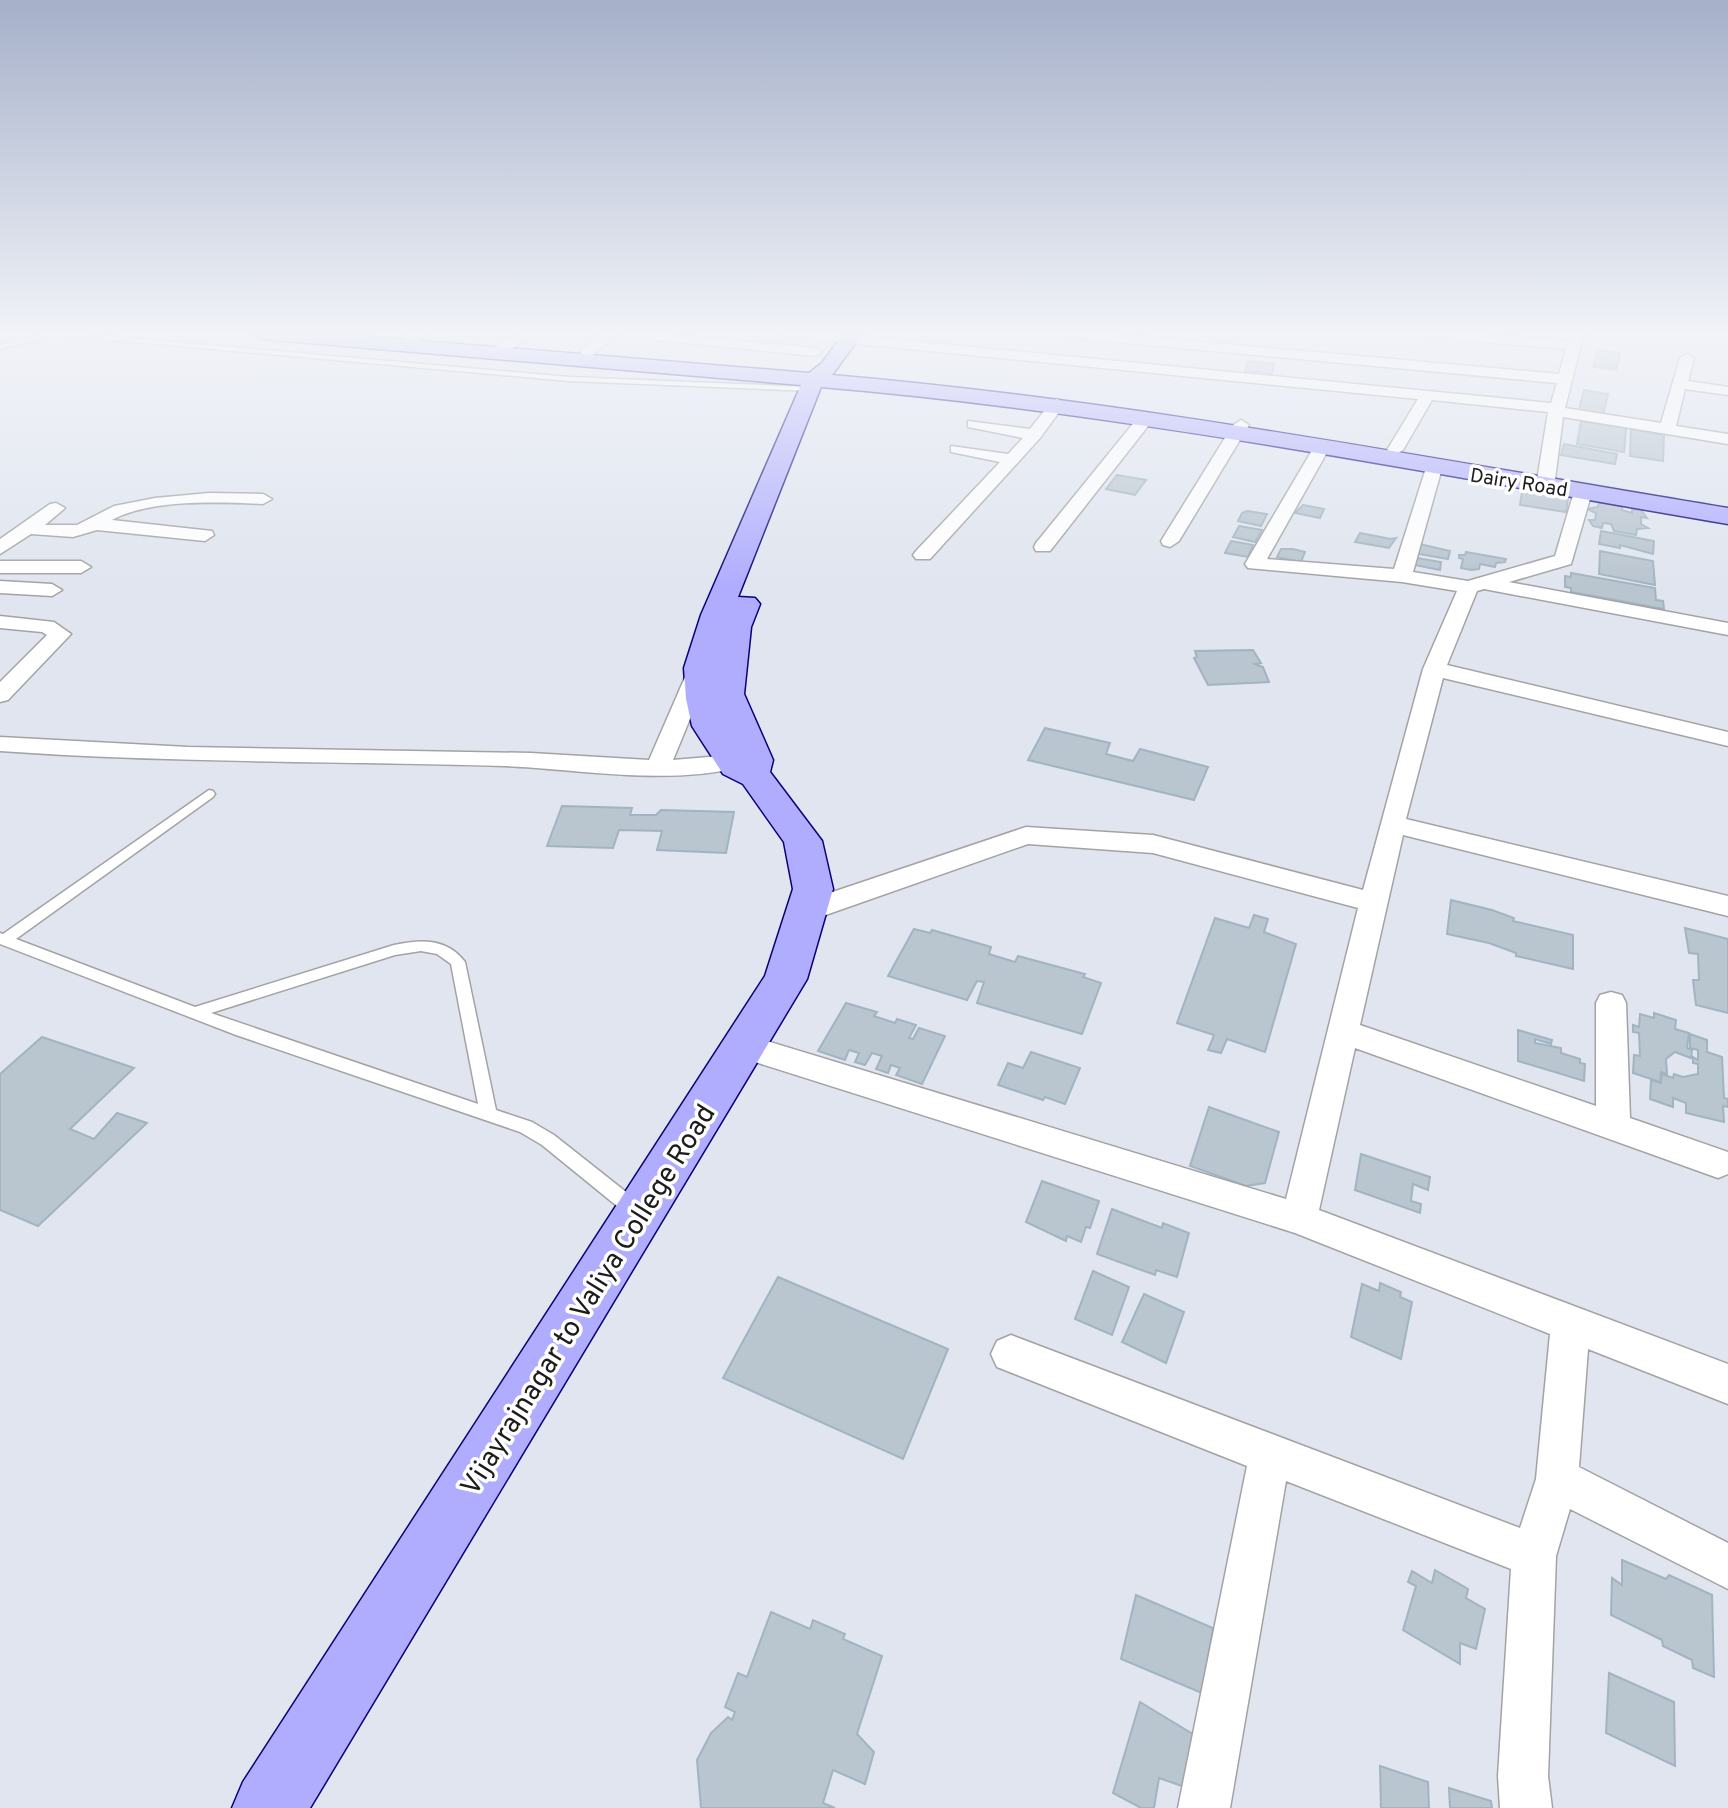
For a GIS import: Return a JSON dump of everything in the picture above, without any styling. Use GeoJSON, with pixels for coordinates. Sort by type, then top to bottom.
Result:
{"type":"FeatureCollection","features":[{"type":"Feature","properties":{"kind":"main road","name":"Vijayrajnagar to Valiya College Road"},"geometry":{"type":"LineString","coordinates":[[269,1808],[786,979],[813,889],[803,841],[709,726],[702,699],[700,668],[716,615],[807,417]]}},
{"type":"Feature","properties":{"kind":"main road","name":"Vijayrajnagar to Valiya College Road"},"geometry":{"type":"LineString","coordinates":[[744,769],[756,760],[728,694],[736,627],[812,417]]}},
{"type":"Feature","properties":{"kind":"main road","name":"Dairy Road"},"geometry":{"type":"LineString","coordinates":[[1142,417],[1395,450],[1546,481],[1583,492],[1728,516]]}},
{"type":"Feature","properties":{"kind":"main road","name":"Dairy Road"},"geometry":{"type":"LineString","coordinates":[[1173,417],[1434,468],[1728,504]]}},
{"type":"Feature","properties":{"kind":"street"},"geometry":{"type":"LineString","coordinates":[[923,555],[1047,417]]}},
{"type":"Feature","properties":{"kind":"street"},"geometry":{"type":"LineString","coordinates":[[1395,450],[1415,417]]}},
{"type":"Feature","properties":{"kind":"street"},"geometry":{"type":"LineString","coordinates":[[1546,481],[1556,417]]}},
{"type":"Feature","properties":{"kind":"street"},"geometry":{"type":"LineString","coordinates":[[1602,417],[1728,439]]}},
{"type":"Feature","properties":{"kind":"street"},"geometry":{"type":"LineString","coordinates":[[1667,428],[1670,417]]}},
{"type":"Feature","properties":{"kind":"street"},"geometry":{"type":"LineString","coordinates":[[1043,547],[1146,418]]}},
{"type":"Feature","properties":{"kind":"street"},"geometry":{"type":"LineString","coordinates":[[974,424],[1034,435]]}},
{"type":"Feature","properties":{"kind":"street"},"geometry":{"type":"LineString","coordinates":[[1170,541],[1238,429]]}},
{"type":"Feature","properties":{"kind":"street"},"geometry":{"type":"LineString","coordinates":[[1322,447],[1255,564],[1475,585],[1728,629]]}},
{"type":"Feature","properties":{"kind":"street"},"geometry":{"type":"LineString","coordinates":[[957,449],[1010,459]]}},
{"type":"Feature","properties":{"kind":"street"},"geometry":{"type":"LineString","coordinates":[[1402,576],[1434,468]]}},
{"type":"Feature","properties":{"kind":"street"},"geometry":{"type":"LineString","coordinates":[[1299,1219],[1372,902],[1434,669],[1475,585],[1564,560],[1583,492]]}},
{"type":"Feature","properties":{"kind":"street"},"geometry":{"type":"LineString","coordinates":[[25,528],[73,531],[117,511],[165,502],[227,496],[263,499]]}},
{"type":"Feature","properties":{"kind":"street"},"geometry":{"type":"LineString","coordinates":[[0,548],[56,508]]}},
{"type":"Feature","properties":{"kind":"street"},"geometry":{"type":"LineString","coordinates":[[94,524],[205,535]]}},
{"type":"Feature","properties":{"kind":"street"},"geometry":{"type":"LineString","coordinates":[[0,567],[81,567]]}},
{"type":"Feature","properties":{"kind":"street"},"geometry":{"type":"LineString","coordinates":[[0,587],[52,590]]}},
{"type":"Feature","properties":{"kind":"street"},"geometry":{"type":"LineString","coordinates":[[0,622],[47,626],[60,634],[0,695]]}},
{"type":"Feature","properties":{"kind":"street"},"geometry":{"type":"LineString","coordinates":[[658,767],[700,668]]}},
{"type":"Feature","properties":{"kind":"street"},"geometry":{"type":"LineString","coordinates":[[1434,669],[1728,739]]}},
{"type":"Feature","properties":{"kind":"street"},"geometry":{"type":"LineString","coordinates":[[0,744],[173,752],[551,760],[689,769],[744,769]]}},
{"type":"Feature","properties":{"kind":"street"},"geometry":{"type":"LineString","coordinates":[[1392,824],[1728,906]]}},
{"type":"Feature","properties":{"kind":"street"},"geometry":{"type":"LineString","coordinates":[[807,911],[1026,835],[1153,844],[1372,902]]}},
{"type":"Feature","properties":{"kind":"street"},"geometry":{"type":"LineString","coordinates":[[1611,1003],[1613,1125]]}},
{"type":"Feature","properties":{"kind":"street"},"geometry":{"type":"LineString","coordinates":[[1342,1031],[1718,1163]]}},
{"type":"Feature","properties":{"kind":"street"},"geometry":{"type":"LineString","coordinates":[[744,1046],[1299,1219],[1728,1384]]}},
{"type":"Feature","properties":{"kind":"street"},"geometry":{"type":"LineString","coordinates":[[1526,1808],[1523,1776],[1534,1556],[1557,1479],[1570,1323]]}},
{"type":"Feature","properties":{"kind":"street"},"geometry":{"type":"LineString","coordinates":[[1011,1354],[1534,1556]]}},
{"type":"Feature","properties":{"kind":"street"},"geometry":{"type":"LineString","coordinates":[[1204,1808],[1270,1454]]}},
{"type":"Feature","properties":{"kind":"street"},"geometry":{"type":"LineString","coordinates":[[1557,1479],[1728,1567]]}},
{"type":"Feature","properties":{"kind":"lane"},"geometry":{"type":"LineString","coordinates":[[3,938],[209,794]]}},
{"type":"Feature","properties":{"kind":"lane"},"geometry":{"type":"LineString","coordinates":[[3,938],[196,1012],[526,1127],[548,1140],[639,1214]]}},
{"type":"Feature","properties":{"kind":"lane"},"geometry":{"type":"LineString","coordinates":[[196,1012],[394,950],[419,945],[441,947],[458,962],[488,1114]]}},
{"type":"Feature","properties":{"kind":"building"},"geometry":{"type":"Polygon","coordinates":[[[1581,421],[1626,428],[1624,452],[1577,444],[1581,421]]]}},
{"type":"Feature","properties":{"kind":"building"},"geometry":{"type":"Polygon","coordinates":[[[1631,429],[1664,435],[1663,461],[1630,456],[1631,429]]]}},
{"type":"Feature","properties":{"kind":"building"},"geometry":{"type":"Polygon","coordinates":[[[1564,444],[1617,454],[1615,464],[1561,455],[1564,444]]]}},
{"type":"Feature","properties":{"kind":"building"},"geometry":{"type":"Polygon","coordinates":[[[1117,475],[1146,480],[1135,495],[1106,489],[1117,475]]]}},
{"type":"Feature","properties":{"kind":"building"},"geometry":{"type":"Polygon","coordinates":[[[1522,492],[1568,499],[1566,512],[1520,505],[1522,492]]]}},
{"type":"Feature","properties":{"kind":"building"},"geometry":{"type":"Polygon","coordinates":[[[1599,502],[1622,506],[1622,510],[1632,513],[1632,509],[1641,510],[1647,518],[1641,517],[1641,524],[1648,528],[1637,529],[1636,535],[1614,531],[1611,524],[1603,523],[1602,528],[1593,526],[1589,520],[1595,520],[1596,513],[1587,509],[1598,507],[1599,502]]]}},
{"type":"Feature","properties":{"kind":"building"},"geometry":{"type":"Polygon","coordinates":[[[1303,505],[1324,509],[1320,518],[1295,513],[1303,505]]]}},
{"type":"Feature","properties":{"kind":"building"},"geometry":{"type":"Polygon","coordinates":[[[1247,511],[1267,514],[1261,526],[1238,521],[1247,511]]]}},
{"type":"Feature","properties":{"kind":"building"},"geometry":{"type":"Polygon","coordinates":[[[1239,526],[1262,530],[1255,542],[1233,537],[1239,526]]]}},
{"type":"Feature","properties":{"kind":"building"},"geometry":{"type":"Polygon","coordinates":[[[1601,531],[1654,541],[1653,554],[1620,545],[1620,548],[1599,544],[1601,531]]]}},
{"type":"Feature","properties":{"kind":"building"},"geometry":{"type":"Polygon","coordinates":[[[1360,533],[1396,538],[1389,548],[1355,542],[1360,533]]]}},
{"type":"Feature","properties":{"kind":"building"},"geometry":{"type":"Polygon","coordinates":[[[1231,541],[1253,545],[1248,557],[1225,553],[1231,541]]]}},
{"type":"Feature","properties":{"kind":"building"},"geometry":{"type":"Polygon","coordinates":[[[1415,543],[1450,551],[1448,559],[1413,553],[1415,543]]]}},
{"type":"Feature","properties":{"kind":"building"},"geometry":{"type":"Polygon","coordinates":[[[1281,549],[1305,552],[1301,562],[1277,557],[1281,549]]]}},
{"type":"Feature","properties":{"kind":"building"},"geometry":{"type":"Polygon","coordinates":[[[1600,551],[1653,561],[1655,585],[1599,574],[1600,551]]]}},
{"type":"Feature","properties":{"kind":"building"},"geometry":{"type":"Polygon","coordinates":[[[1466,552],[1506,559],[1505,562],[1496,563],[1495,567],[1480,564],[1479,569],[1471,570],[1461,568],[1463,559],[1459,555],[1466,552]]]}},
{"type":"Feature","properties":{"kind":"building"},"geometry":{"type":"Polygon","coordinates":[[[1411,557],[1441,562],[1440,570],[1410,564],[1411,557]]]}},
{"type":"Feature","properties":{"kind":"building"},"geometry":{"type":"Polygon","coordinates":[[[1571,573],[1655,588],[1656,600],[1663,601],[1664,609],[1571,592],[1571,588],[1565,587],[1565,576],[1571,577],[1571,573]]]}},
{"type":"Feature","properties":{"kind":"building"},"geometry":{"type":"Polygon","coordinates":[[[1253,650],[1261,663],[1255,664],[1263,667],[1269,682],[1208,685],[1194,658],[1197,657],[1195,651],[1253,650]]]}},
{"type":"Feature","properties":{"kind":"building"},"geometry":{"type":"Polygon","coordinates":[[[1045,728],[1110,743],[1106,754],[1133,761],[1140,749],[1208,767],[1194,800],[1028,760],[1045,728]]]}},
{"type":"Feature","properties":{"kind":"building"},"geometry":{"type":"Polygon","coordinates":[[[562,806],[632,808],[630,815],[656,815],[661,810],[734,812],[726,853],[657,850],[662,831],[619,830],[613,848],[547,846],[562,806]]]}},
{"type":"Feature","properties":{"kind":"building"},"geometry":{"type":"Polygon","coordinates":[[[1451,900],[1492,910],[1514,918],[1513,921],[1573,935],[1573,969],[1516,956],[1516,953],[1489,943],[1447,934],[1451,900]]]}},
{"type":"Feature","properties":{"kind":"building"},"geometry":{"type":"Polygon","coordinates":[[[1254,915],[1268,919],[1264,932],[1296,944],[1265,1052],[1227,1039],[1221,1053],[1208,1050],[1214,1035],[1177,1023],[1215,918],[1249,928],[1254,915]]]}},
{"type":"Feature","properties":{"kind":"building"},"geometry":{"type":"Polygon","coordinates":[[[1685,928],[1728,939],[1728,1013],[1696,1005],[1693,980],[1699,980],[1698,954],[1689,953],[1685,928]]]}},
{"type":"Feature","properties":{"kind":"building"},"geometry":{"type":"Polygon","coordinates":[[[914,929],[930,933],[932,930],[991,947],[989,954],[1015,962],[1018,956],[1085,974],[1083,977],[1101,983],[1082,1034],[977,1003],[984,982],[977,981],[967,1000],[888,976],[914,929]]]}},
{"type":"Feature","properties":{"kind":"building"},"geometry":{"type":"Polygon","coordinates":[[[846,1003],[877,1012],[874,1016],[895,1023],[897,1019],[916,1025],[909,1038],[913,1039],[919,1028],[945,1036],[922,1084],[896,1075],[900,1068],[891,1065],[888,1073],[876,1069],[882,1056],[872,1053],[865,1065],[855,1062],[859,1053],[849,1050],[845,1060],[818,1051],[846,1003]]]}},
{"type":"Feature","properties":{"kind":"building"},"geometry":{"type":"Polygon","coordinates":[[[1654,1013],[1676,1020],[1675,1029],[1689,1033],[1687,1048],[1692,1050],[1691,1058],[1675,1052],[1666,1059],[1667,1074],[1661,1072],[1660,1082],[1633,1073],[1634,1055],[1640,1056],[1639,1033],[1633,1032],[1633,1025],[1639,1027],[1640,1014],[1654,1018],[1654,1013]]]}},
{"type":"Feature","properties":{"kind":"building"},"geometry":{"type":"Polygon","coordinates":[[[1518,1030],[1552,1040],[1551,1044],[1535,1039],[1535,1043],[1561,1048],[1561,1053],[1580,1059],[1580,1063],[1585,1064],[1584,1081],[1518,1061],[1518,1030]]]}},
{"type":"Feature","properties":{"kind":"building"},"geometry":{"type":"Polygon","coordinates":[[[1690,1034],[1707,1040],[1707,1052],[1722,1057],[1724,1098],[1728,1099],[1728,1107],[1723,1106],[1724,1122],[1686,1113],[1686,1103],[1673,1098],[1673,1107],[1650,1099],[1651,1080],[1661,1083],[1662,1074],[1673,1078],[1674,1074],[1683,1077],[1698,1074],[1698,1064],[1693,1063],[1693,1057],[1698,1060],[1698,1050],[1690,1048],[1690,1034]]]}},
{"type":"Feature","properties":{"kind":"building"},"geometry":{"type":"Polygon","coordinates":[[[42,1037],[134,1068],[70,1129],[94,1139],[117,1113],[147,1123],[38,1226],[0,1210],[0,1074],[42,1037]]]}},
{"type":"Feature","properties":{"kind":"building"},"geometry":{"type":"Polygon","coordinates":[[[1031,1052],[1080,1068],[1065,1104],[998,1085],[1008,1063],[1023,1068],[1031,1052]]]}},
{"type":"Feature","properties":{"kind":"building"},"geometry":{"type":"Polygon","coordinates":[[[1209,1107],[1279,1132],[1265,1183],[1246,1186],[1190,1166],[1209,1107]]]}},
{"type":"Feature","properties":{"kind":"building"},"geometry":{"type":"Polygon","coordinates":[[[1361,1154],[1430,1177],[1428,1190],[1413,1184],[1411,1201],[1421,1204],[1420,1213],[1355,1190],[1361,1154]]]}},
{"type":"Feature","properties":{"kind":"building"},"geometry":{"type":"Polygon","coordinates":[[[1042,1181],[1099,1201],[1090,1228],[1086,1227],[1081,1242],[1067,1236],[1066,1241],[1026,1222],[1042,1181]]]}},
{"type":"Feature","properties":{"kind":"building"},"geometry":{"type":"Polygon","coordinates":[[[1112,1209],[1162,1228],[1163,1223],[1189,1233],[1177,1277],[1156,1270],[1155,1275],[1097,1254],[1112,1209]]]}},
{"type":"Feature","properties":{"kind":"building"},"geometry":{"type":"Polygon","coordinates":[[[1093,1271],[1129,1287],[1112,1335],[1075,1319],[1093,1271]]]}},
{"type":"Feature","properties":{"kind":"building"},"geometry":{"type":"Polygon","coordinates":[[[778,1277],[948,1349],[903,1459],[723,1378],[778,1277]]]}},
{"type":"Feature","properties":{"kind":"building"},"geometry":{"type":"Polygon","coordinates":[[[1380,1283],[1401,1292],[1400,1297],[1412,1302],[1401,1359],[1351,1337],[1362,1284],[1379,1291],[1380,1283]]]}},
{"type":"Feature","properties":{"kind":"building"},"geometry":{"type":"Polygon","coordinates":[[[1144,1294],[1184,1312],[1166,1363],[1122,1342],[1144,1294]]]}},
{"type":"Feature","properties":{"kind":"building"},"geometry":{"type":"Polygon","coordinates":[[[1622,1560],[1666,1579],[1669,1575],[1712,1595],[1714,1677],[1693,1668],[1692,1660],[1663,1646],[1662,1640],[1611,1615],[1612,1578],[1622,1585],[1622,1560]]]}},
{"type":"Feature","properties":{"kind":"building"},"geometry":{"type":"Polygon","coordinates":[[[1435,1570],[1468,1589],[1466,1598],[1485,1609],[1476,1649],[1460,1643],[1460,1664],[1403,1630],[1416,1586],[1408,1582],[1412,1571],[1432,1583],[1435,1570]]]}},
{"type":"Feature","properties":{"kind":"building"},"geometry":{"type":"Polygon","coordinates":[[[1136,1595],[1213,1628],[1202,1693],[1121,1659],[1136,1595]]]}},
{"type":"Feature","properties":{"kind":"building"},"geometry":{"type":"Polygon","coordinates":[[[771,1612],[810,1629],[813,1620],[845,1634],[843,1639],[882,1656],[857,1734],[874,1752],[865,1784],[833,1770],[823,1803],[835,1808],[701,1808],[697,1760],[711,1733],[728,1717],[732,1720],[735,1712],[725,1707],[738,1673],[747,1677],[771,1612]]]}},
{"type":"Feature","properties":{"kind":"building"},"geometry":{"type":"Polygon","coordinates":[[[1609,1673],[1674,1702],[1675,1766],[1606,1733],[1609,1673]]]}},
{"type":"Feature","properties":{"kind":"building"},"geometry":{"type":"Polygon","coordinates":[[[1140,1702],[1201,1739],[1196,1791],[1159,1778],[1154,1808],[1141,1808],[1113,1793],[1140,1702]]]}},
{"type":"Feature","properties":{"kind":"building"},"geometry":{"type":"Polygon","coordinates":[[[1380,1766],[1428,1782],[1429,1808],[1381,1808],[1380,1766]]]}},
{"type":"Feature","properties":{"kind":"building"},"geometry":{"type":"Polygon","coordinates":[[[1449,1788],[1491,1801],[1492,1808],[1450,1808],[1449,1788]]]}}]}
